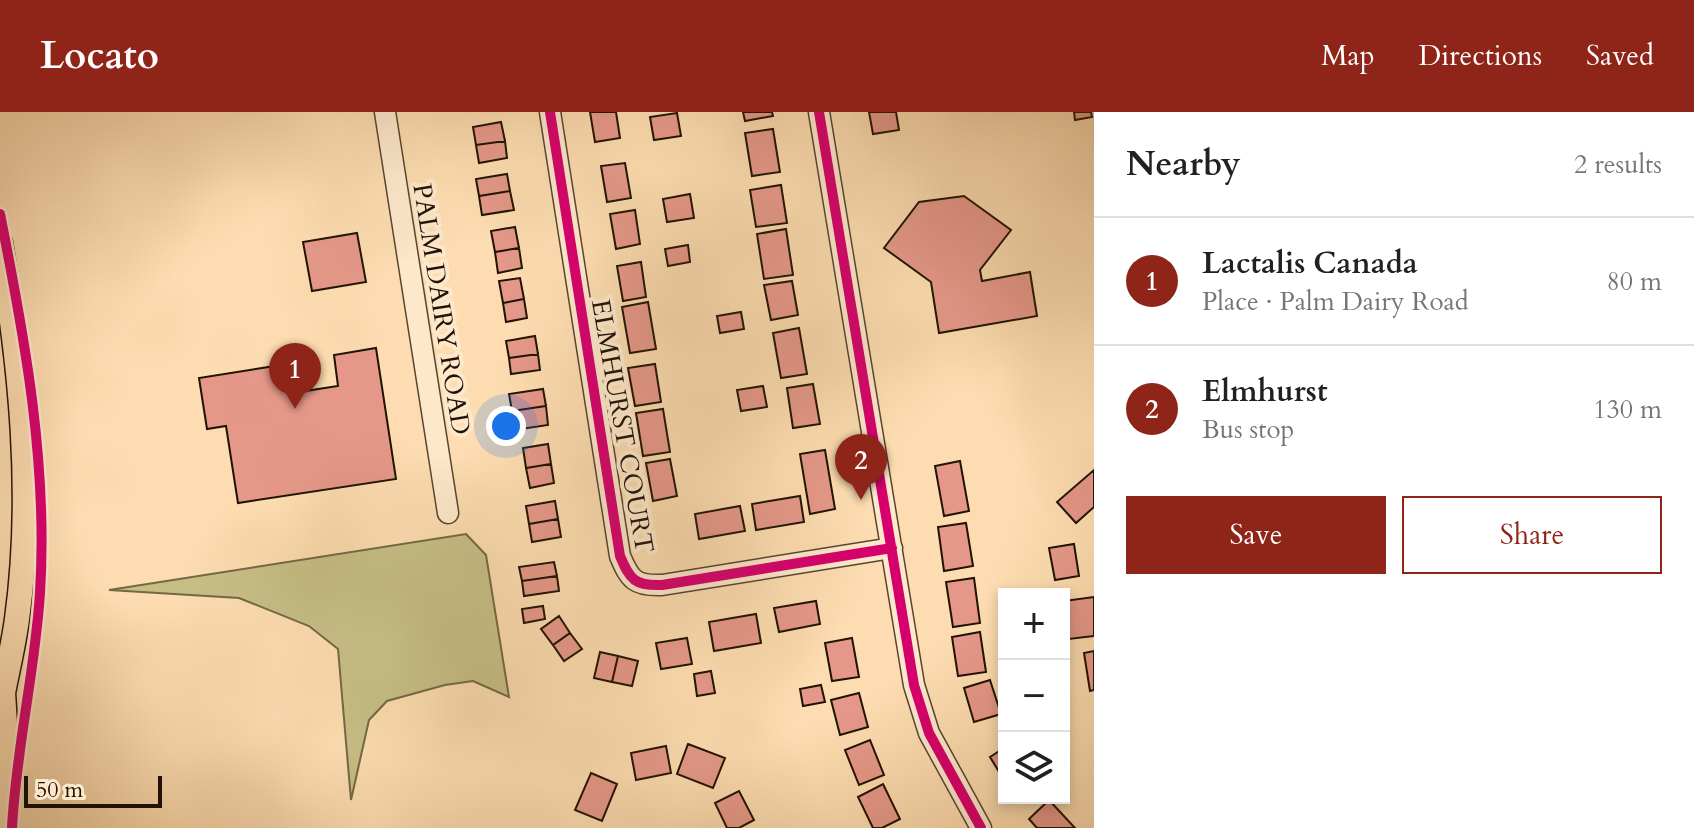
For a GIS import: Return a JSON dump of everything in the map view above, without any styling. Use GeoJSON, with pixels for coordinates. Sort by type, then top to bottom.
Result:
{"type":"FeatureCollection","features":[{"type":"Feature","properties":{"kind":"main road"},"geometry":{"type":"LineString","coordinates":[[0,243],[16,343],[24,489],[17,617],[2,699],[6,742],[0,817]]}},
{"type":"Feature","properties":{"kind":"street","name":"PALM DAIRY ROAD"},"geometry":{"type":"LineString","coordinates":[[385,112],[448,513]]}},
{"type":"Feature","properties":{"kind":"street","name":"ELMHURST COURT"},"geometry":{"type":"LineString","coordinates":[[550,112],[620,556],[628,576],[644,586],[662,585],[892,548]]}},
{"type":"Feature","properties":{"kind":"street"},"geometry":{"type":"LineString","coordinates":[[819,112],[914,685],[929,733],[981,828]]}},
{"type":"Feature","properties":{"kind":"shaded area"},"geometry":{"type":"Polygon","coordinates":[[[466,534],[486,555],[509,697],[473,681],[445,685],[387,701],[369,720],[351,800],[338,649],[309,626],[239,598],[109,590],[466,534]]]}},
{"type":"Feature","properties":{"kind":"building"},"geometry":{"type":"Polygon","coordinates":[[[590,112],[616,112],[620,138],[595,142],[590,112]]]}},
{"type":"Feature","properties":{"kind":"building"},"geometry":{"type":"Polygon","coordinates":[[[743,112],[772,112],[773,116],[745,121],[743,112]]]}},
{"type":"Feature","properties":{"kind":"building"},"geometry":{"type":"Polygon","coordinates":[[[869,112],[896,112],[899,130],[873,134],[869,112]]]}},
{"type":"Feature","properties":{"kind":"building"},"geometry":{"type":"Polygon","coordinates":[[[1074,112],[1091,112],[1092,117],[1075,120],[1074,112]]]}},
{"type":"Feature","properties":{"kind":"building"},"geometry":{"type":"Polygon","coordinates":[[[677,113],[681,136],[654,140],[650,117],[677,113]]]}},
{"type":"Feature","properties":{"kind":"building"},"geometry":{"type":"Polygon","coordinates":[[[501,122],[505,141],[476,145],[473,127],[501,122]]]}},
{"type":"Feature","properties":{"kind":"building"},"geometry":{"type":"Polygon","coordinates":[[[773,129],[780,172],[752,176],[745,133],[773,129]]]}},
{"type":"Feature","properties":{"kind":"building"},"geometry":{"type":"Polygon","coordinates":[[[505,141],[507,158],[479,163],[476,145],[505,141]]]}},
{"type":"Feature","properties":{"kind":"building"},"geometry":{"type":"Polygon","coordinates":[[[625,163],[631,198],[607,202],[601,166],[625,163]]]}},
{"type":"Feature","properties":{"kind":"building"},"geometry":{"type":"Polygon","coordinates":[[[507,174],[510,191],[479,196],[476,179],[507,174]]]}},
{"type":"Feature","properties":{"kind":"building"},"geometry":{"type":"Polygon","coordinates":[[[781,185],[787,223],[756,227],[750,190],[781,185]]]}},
{"type":"Feature","properties":{"kind":"building"},"geometry":{"type":"Polygon","coordinates":[[[510,191],[514,210],[482,215],[479,196],[510,191]]]}},
{"type":"Feature","properties":{"kind":"building"},"geometry":{"type":"Polygon","coordinates":[[[690,194],[694,218],[667,222],[663,199],[690,194]]]}},
{"type":"Feature","properties":{"kind":"building"},"geometry":{"type":"Polygon","coordinates":[[[964,196],[1011,230],[980,270],[982,281],[1030,272],[1037,316],[939,333],[931,282],[884,248],[919,202],[964,196]]]}},
{"type":"Feature","properties":{"kind":"building"},"geometry":{"type":"Polygon","coordinates":[[[635,210],[640,244],[616,249],[610,214],[635,210]]]}},
{"type":"Feature","properties":{"kind":"building"},"geometry":{"type":"Polygon","coordinates":[[[515,227],[519,248],[495,252],[491,231],[515,227]]]}},
{"type":"Feature","properties":{"kind":"building"},"geometry":{"type":"Polygon","coordinates":[[[786,229],[793,275],[764,279],[757,234],[786,229]]]}},
{"type":"Feature","properties":{"kind":"building"},"geometry":{"type":"Polygon","coordinates":[[[357,233],[366,282],[312,291],[303,242],[357,233]]]}},
{"type":"Feature","properties":{"kind":"building"},"geometry":{"type":"Polygon","coordinates":[[[688,245],[690,262],[668,266],[665,249],[688,245]]]}},
{"type":"Feature","properties":{"kind":"building"},"geometry":{"type":"Polygon","coordinates":[[[519,248],[522,268],[498,273],[495,252],[519,248]]]}},
{"type":"Feature","properties":{"kind":"building"},"geometry":{"type":"Polygon","coordinates":[[[641,262],[646,297],[623,301],[617,266],[641,262]]]}},
{"type":"Feature","properties":{"kind":"building"},"geometry":{"type":"Polygon","coordinates":[[[520,278],[524,299],[503,303],[499,281],[520,278]]]}},
{"type":"Feature","properties":{"kind":"building"},"geometry":{"type":"Polygon","coordinates":[[[792,281],[798,315],[771,320],[764,285],[792,281]]]}},
{"type":"Feature","properties":{"kind":"building"},"geometry":{"type":"Polygon","coordinates":[[[524,299],[527,318],[506,322],[503,303],[524,299]]]}},
{"type":"Feature","properties":{"kind":"building"},"geometry":{"type":"Polygon","coordinates":[[[648,302],[656,349],[630,353],[622,307],[648,302]]]}},
{"type":"Feature","properties":{"kind":"building"},"geometry":{"type":"Polygon","coordinates":[[[741,312],[744,329],[720,333],[717,316],[741,312]]]}},
{"type":"Feature","properties":{"kind":"building"},"geometry":{"type":"Polygon","coordinates":[[[799,328],[807,374],[781,378],[773,333],[799,328]]]}},
{"type":"Feature","properties":{"kind":"building"},"geometry":{"type":"Polygon","coordinates":[[[535,336],[538,354],[509,358],[506,341],[535,336]]]}},
{"type":"Feature","properties":{"kind":"building"},"geometry":{"type":"Polygon","coordinates":[[[376,348],[396,479],[238,503],[226,426],[207,429],[199,378],[288,364],[292,393],[338,386],[334,355],[376,348]]]}},
{"type":"Feature","properties":{"kind":"building"},"geometry":{"type":"Polygon","coordinates":[[[538,354],[540,370],[511,374],[509,358],[538,354]]]}},
{"type":"Feature","properties":{"kind":"building"},"geometry":{"type":"Polygon","coordinates":[[[655,364],[661,402],[635,406],[628,368],[655,364]]]}},
{"type":"Feature","properties":{"kind":"building"},"geometry":{"type":"Polygon","coordinates":[[[813,384],[820,424],[793,428],[787,388],[813,384]]]}},
{"type":"Feature","properties":{"kind":"building"},"geometry":{"type":"Polygon","coordinates":[[[763,386],[767,407],[741,411],[737,390],[763,386]]]}},
{"type":"Feature","properties":{"kind":"building"},"geometry":{"type":"Polygon","coordinates":[[[543,389],[546,406],[512,411],[509,394],[543,389]]]}},
{"type":"Feature","properties":{"kind":"building"},"geometry":{"type":"Polygon","coordinates":[[[546,406],[548,425],[514,430],[512,411],[546,406]]]}},
{"type":"Feature","properties":{"kind":"building"},"geometry":{"type":"Polygon","coordinates":[[[663,409],[670,452],[643,456],[636,413],[663,409]]]}},
{"type":"Feature","properties":{"kind":"building"},"geometry":{"type":"Polygon","coordinates":[[[548,444],[551,464],[526,468],[523,448],[548,444]]]}},
{"type":"Feature","properties":{"kind":"building"},"geometry":{"type":"Polygon","coordinates":[[[825,450],[835,509],[810,514],[800,454],[825,450]]]}},
{"type":"Feature","properties":{"kind":"building"},"geometry":{"type":"Polygon","coordinates":[[[670,459],[677,496],[653,501],[646,463],[670,459]]]}},
{"type":"Feature","properties":{"kind":"building"},"geometry":{"type":"Polygon","coordinates":[[[960,461],[969,511],[944,516],[935,466],[960,461]]]}},
{"type":"Feature","properties":{"kind":"building"},"geometry":{"type":"Polygon","coordinates":[[[551,464],[554,483],[530,488],[526,468],[551,464]]]}},
{"type":"Feature","properties":{"kind":"building"},"geometry":{"type":"Polygon","coordinates":[[[1094,470],[1094,507],[1076,523],[1057,502],[1094,470]]]}},
{"type":"Feature","properties":{"kind":"building"},"geometry":{"type":"Polygon","coordinates":[[[800,496],[804,522],[756,530],[752,504],[800,496]]]}},
{"type":"Feature","properties":{"kind":"building"},"geometry":{"type":"Polygon","coordinates":[[[555,501],[558,519],[529,524],[526,506],[555,501]]]}},
{"type":"Feature","properties":{"kind":"building"},"geometry":{"type":"Polygon","coordinates":[[[740,506],[745,531],[699,539],[695,514],[740,506]]]}},
{"type":"Feature","properties":{"kind":"building"},"geometry":{"type":"Polygon","coordinates":[[[558,519],[561,537],[532,542],[529,524],[558,519]]]}},
{"type":"Feature","properties":{"kind":"building"},"geometry":{"type":"Polygon","coordinates":[[[966,523],[973,566],[944,571],[938,527],[966,523]]]}},
{"type":"Feature","properties":{"kind":"building"},"geometry":{"type":"Polygon","coordinates":[[[1074,544],[1079,576],[1055,580],[1049,548],[1074,544]]]}},
{"type":"Feature","properties":{"kind":"building"},"geometry":{"type":"Polygon","coordinates":[[[554,562],[557,576],[522,581],[519,567],[554,562]]]}},
{"type":"Feature","properties":{"kind":"building"},"geometry":{"type":"Polygon","coordinates":[[[557,576],[559,591],[524,596],[522,581],[557,576]]]}},
{"type":"Feature","properties":{"kind":"building"},"geometry":{"type":"Polygon","coordinates":[[[974,578],[980,623],[953,627],[946,582],[974,578]]]}},
{"type":"Feature","properties":{"kind":"building"},"geometry":{"type":"Polygon","coordinates":[[[1094,597],[1094,636],[1070,639],[1070,600],[1094,597]]]}},
{"type":"Feature","properties":{"kind":"building"},"geometry":{"type":"Polygon","coordinates":[[[816,601],[820,624],[779,632],[774,608],[816,601]]]}},
{"type":"Feature","properties":{"kind":"building"},"geometry":{"type":"Polygon","coordinates":[[[543,606],[545,619],[524,623],[522,609],[543,606]]]}},
{"type":"Feature","properties":{"kind":"building"},"geometry":{"type":"Polygon","coordinates":[[[756,614],[761,643],[714,651],[709,622],[756,614]]]}},
{"type":"Feature","properties":{"kind":"building"},"geometry":{"type":"Polygon","coordinates":[[[559,616],[570,633],[553,645],[541,629],[559,616]]]}},
{"type":"Feature","properties":{"kind":"building"},"geometry":{"type":"Polygon","coordinates":[[[980,632],[986,672],[958,676],[952,637],[980,632]]]}},
{"type":"Feature","properties":{"kind":"building"},"geometry":{"type":"Polygon","coordinates":[[[570,633],[582,649],[564,661],[553,645],[570,633]]]}},
{"type":"Feature","properties":{"kind":"building"},"geometry":{"type":"Polygon","coordinates":[[[687,638],[692,664],[661,669],[656,643],[687,638]]]}},
{"type":"Feature","properties":{"kind":"building"},"geometry":{"type":"Polygon","coordinates":[[[852,638],[859,677],[832,681],[825,643],[852,638]]]}},
{"type":"Feature","properties":{"kind":"building"},"geometry":{"type":"Polygon","coordinates":[[[1094,651],[1094,690],[1090,691],[1084,653],[1094,651]]]}},
{"type":"Feature","properties":{"kind":"building"},"geometry":{"type":"Polygon","coordinates":[[[600,652],[618,656],[612,682],[594,678],[600,652]]]}},
{"type":"Feature","properties":{"kind":"building"},"geometry":{"type":"Polygon","coordinates":[[[618,656],[638,661],[632,686],[612,682],[618,656]]]}},
{"type":"Feature","properties":{"kind":"building"},"geometry":{"type":"Polygon","coordinates":[[[711,671],[715,693],[697,696],[694,674],[711,671]]]}},
{"type":"Feature","properties":{"kind":"building"},"geometry":{"type":"Polygon","coordinates":[[[990,680],[998,715],[974,722],[964,688],[990,680]]]}},
{"type":"Feature","properties":{"kind":"building"},"geometry":{"type":"Polygon","coordinates":[[[821,685],[825,702],[803,706],[800,689],[821,685]]]}},
{"type":"Feature","properties":{"kind":"building"},"geometry":{"type":"Polygon","coordinates":[[[859,693],[868,727],[840,735],[831,700],[859,693]]]}},
{"type":"Feature","properties":{"kind":"building"},"geometry":{"type":"Polygon","coordinates":[[[870,740],[884,775],[859,785],[845,750],[870,740]]]}},
{"type":"Feature","properties":{"kind":"building"},"geometry":{"type":"Polygon","coordinates":[[[688,744],[725,758],[713,788],[677,774],[688,744]]]}},
{"type":"Feature","properties":{"kind":"building"},"geometry":{"type":"Polygon","coordinates":[[[666,746],[671,773],[636,780],[631,753],[666,746]]]}},
{"type":"Feature","properties":{"kind":"building"},"geometry":{"type":"Polygon","coordinates":[[[998,752],[998,770],[990,757],[998,752]]]}},
{"type":"Feature","properties":{"kind":"building"},"geometry":{"type":"Polygon","coordinates":[[[591,773],[617,784],[602,821],[575,810],[591,773]]]}},
{"type":"Feature","properties":{"kind":"building"},"geometry":{"type":"Polygon","coordinates":[[[883,784],[900,819],[882,828],[873,828],[858,797],[883,784]]]}},
{"type":"Feature","properties":{"kind":"building"},"geometry":{"type":"Polygon","coordinates":[[[739,791],[754,820],[739,828],[727,828],[715,803],[739,791]]]}},
{"type":"Feature","properties":{"kind":"building"},"geometry":{"type":"Polygon","coordinates":[[[1045,804],[1053,804],[1075,828],[1037,828],[1029,819],[1045,804]]]}},
{"type":"Feature","properties":{"kind":"cycle path"},"geometry":{"type":"LineString","coordinates":[[550,112],[620,556],[627,571],[639,583],[662,585],[892,548]]}},
{"type":"Feature","properties":{"kind":"cycle path"},"geometry":{"type":"LineString","coordinates":[[819,112],[914,685],[929,733],[981,828]]}},
{"type":"Feature","properties":{"kind":"cycle path"},"geometry":{"type":"LineString","coordinates":[[0,214],[32,402],[42,545],[38,623],[17,769],[12,828]]}},
{"type":"Feature","properties":{"kind":"place","name":"Lactalis Canada"},"geometry":{"type":"Point","coordinates":[295,409]}},
{"type":"Feature","properties":{"kind":"place","name":"Elmhurst"},"geometry":{"type":"Point","coordinates":[861,500]}}]}
